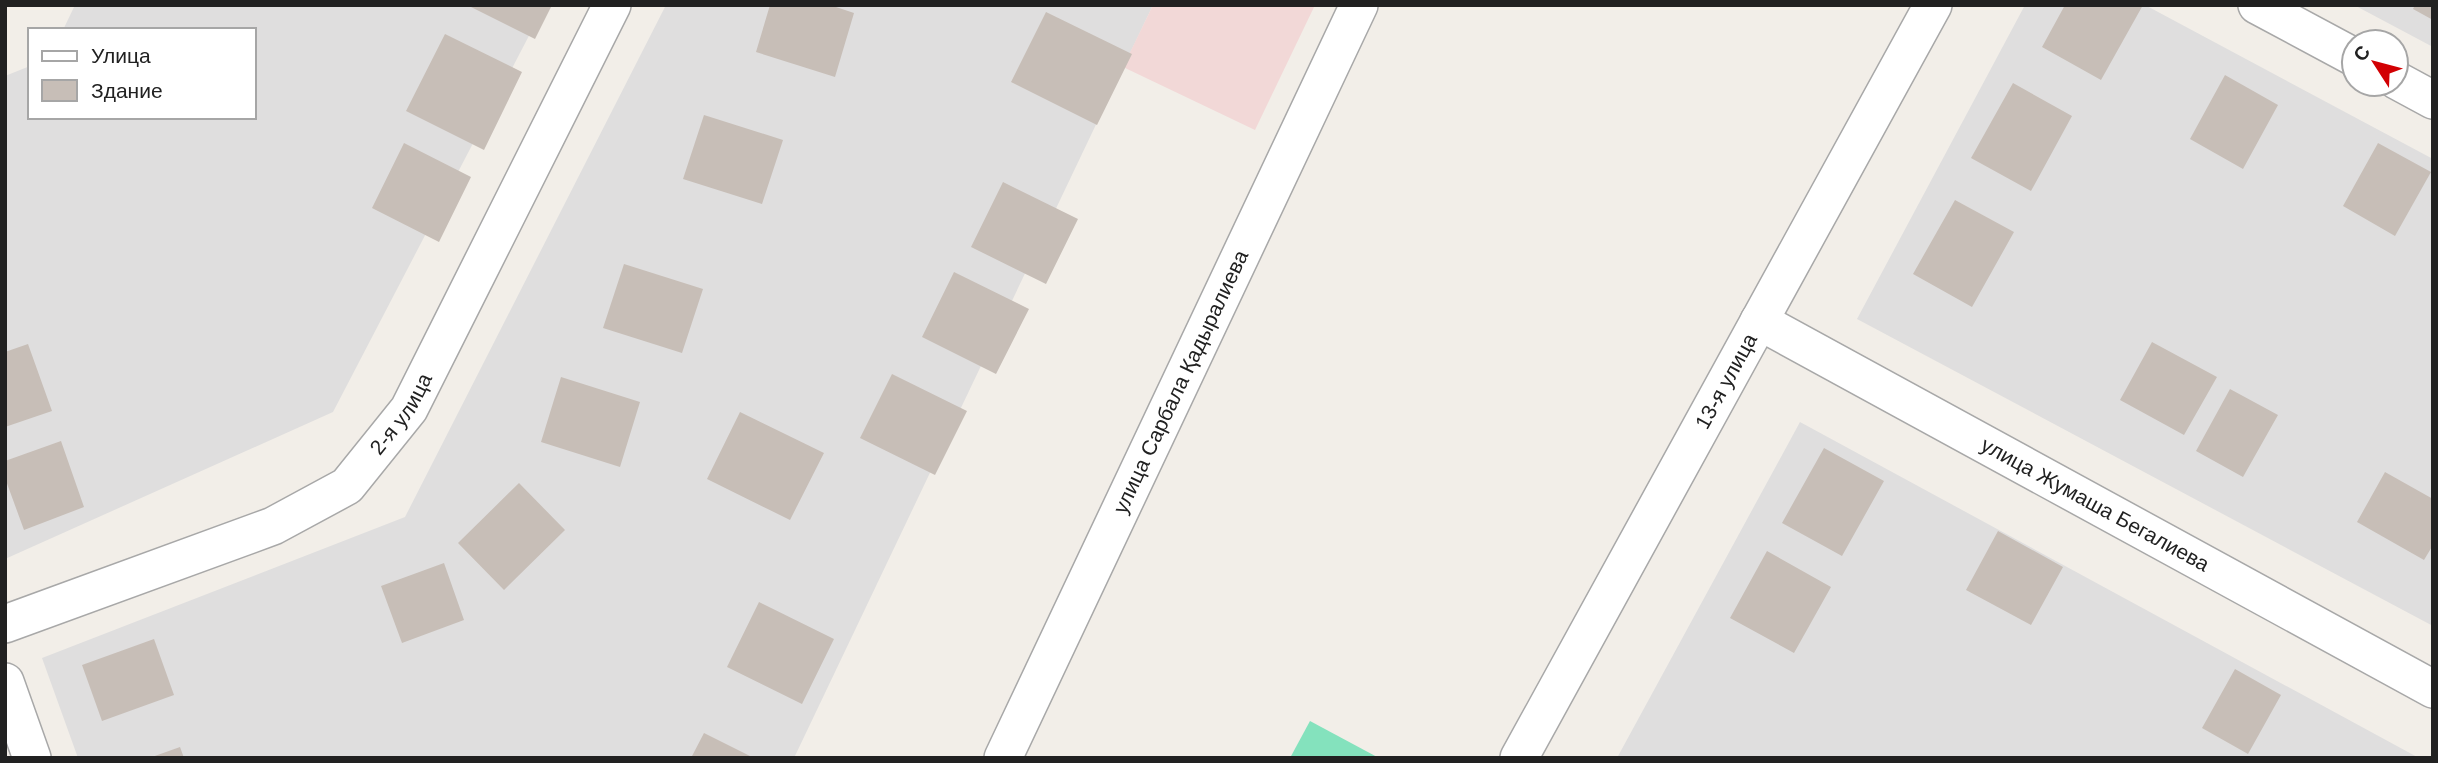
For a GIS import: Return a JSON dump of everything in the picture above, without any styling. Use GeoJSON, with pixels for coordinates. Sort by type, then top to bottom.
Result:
{"type":"FeatureCollection","features":[{"type":"Feature","properties":{"kind":"street","name":"2-я улица"},"geometry":{"type":"LineString","coordinates":[[5,624],[273,526],[346,486],[409,409],[612,5]]}},
{"type":"Feature","properties":{"kind":"street","name":"улица Сарбала Қадыралиева"},"geometry":{"type":"LineString","coordinates":[[1003,758],[1359,5]]}},
{"type":"Feature","properties":{"kind":"street","name":"13-я улица"},"geometry":{"type":"LineString","coordinates":[[1519,758],[1933,5]]}},
{"type":"Feature","properties":{"kind":"street"},"geometry":{"type":"LineString","coordinates":[[2257,5],[2340,49]]}},
{"type":"Feature","properties":{"kind":"street"},"geometry":{"type":"LineString","coordinates":[[2410,88],[2433,100]]}},
{"type":"Feature","properties":{"kind":"street","name":"улица Жумаша Бегалиева"},"geometry":{"type":"LineString","coordinates":[[1759,321],[2433,689]]}},
{"type":"Feature","properties":{"kind":"street"},"geometry":{"type":"LineString","coordinates":[[5,682],[32,758]]}},
{"type":"Feature","properties":{"kind":"shaded area"},"geometry":{"type":"Polygon","coordinates":[[[75,5],[545,5],[333,412],[5,559],[5,76],[28,67],[28,119],[256,119],[256,28],[64,28],[75,5]]]}},
{"type":"Feature","properties":{"kind":"shaded area"},"geometry":{"type":"Polygon","coordinates":[[[666,5],[1153,5],[794,758],[78,758],[42,658],[405,517],[666,5]]]}},
{"type":"Feature","properties":{"kind":"shaded area"},"geometry":{"type":"Polygon","coordinates":[[[1153,5],[1315,5],[1255,130],[1123,67],[1153,5]]]}},
{"type":"Feature","properties":{"kind":"shaded area"},"geometry":{"type":"Polygon","coordinates":[[[2025,5],[2145,5],[2433,159],[2433,626],[1857,319],[2025,5]]]}},
{"type":"Feature","properties":{"kind":"shaded area"},"geometry":{"type":"Polygon","coordinates":[[[2354,5],[2433,5],[2433,47],[2410,35],[2410,28],[2397,28],[2354,5]]]}},
{"type":"Feature","properties":{"kind":"shaded area"},"geometry":{"type":"Polygon","coordinates":[[[1800,422],[2419,758],[1617,758],[1800,422]]]}},
{"type":"Feature","properties":{"kind":"green space"},"geometry":{"type":"Polygon","coordinates":[[[1310,721],[1379,758],[1290,758],[1310,721]]]}},
{"type":"Feature","properties":{"kind":"building"},"geometry":{"type":"Polygon","coordinates":[[[467,5],[552,5],[535,39],[467,5]]]}},
{"type":"Feature","properties":{"kind":"building"},"geometry":{"type":"Polygon","coordinates":[[[770,5],[830,5],[854,13],[835,77],[756,52],[770,5]]]}},
{"type":"Feature","properties":{"kind":"building"},"geometry":{"type":"Polygon","coordinates":[[[2065,5],[2143,5],[2101,80],[2042,47],[2065,5]]]}},
{"type":"Feature","properties":{"kind":"building"},"geometry":{"type":"Polygon","coordinates":[[[2415,5],[2433,5],[2433,20],[2413,9],[2415,5]]]}},
{"type":"Feature","properties":{"kind":"building"},"geometry":{"type":"Polygon","coordinates":[[[1046,12],[1132,54],[1097,125],[1011,82],[1046,12]]]}},
{"type":"Feature","properties":{"kind":"building"},"geometry":{"type":"Polygon","coordinates":[[[445,34],[522,72],[484,150],[406,111],[445,34]]]}},
{"type":"Feature","properties":{"kind":"building"},"geometry":{"type":"Polygon","coordinates":[[[2225,75],[2278,105],[2243,169],[2190,139],[2225,75]]]}},
{"type":"Feature","properties":{"kind":"building"},"geometry":{"type":"Polygon","coordinates":[[[2013,83],[2072,116],[2031,191],[1971,158],[2013,83]]]}},
{"type":"Feature","properties":{"kind":"building"},"geometry":{"type":"Polygon","coordinates":[[[704,115],[783,140],[762,204],[683,179],[704,115]]]}},
{"type":"Feature","properties":{"kind":"building"},"geometry":{"type":"Polygon","coordinates":[[[404,143],[471,177],[439,242],[372,208],[404,143]]]}},
{"type":"Feature","properties":{"kind":"building"},"geometry":{"type":"Polygon","coordinates":[[[2378,143],[2431,172],[2395,236],[2343,206],[2378,143]]]}},
{"type":"Feature","properties":{"kind":"building"},"geometry":{"type":"Polygon","coordinates":[[[1003,182],[1078,219],[1046,284],[971,247],[1003,182]]]}},
{"type":"Feature","properties":{"kind":"building"},"geometry":{"type":"Polygon","coordinates":[[[1955,200],[2014,232],[1972,307],[1913,274],[1955,200]]]}},
{"type":"Feature","properties":{"kind":"building"},"geometry":{"type":"Polygon","coordinates":[[[624,264],[703,289],[682,353],[603,328],[624,264]]]}},
{"type":"Feature","properties":{"kind":"building"},"geometry":{"type":"Polygon","coordinates":[[[954,272],[1029,309],[996,374],[922,337],[954,272]]]}},
{"type":"Feature","properties":{"kind":"building"},"geometry":{"type":"Polygon","coordinates":[[[2152,342],[2217,377],[2184,435],[2120,400],[2152,342]]]}},
{"type":"Feature","properties":{"kind":"building"},"geometry":{"type":"Polygon","coordinates":[[[28,344],[52,411],[5,427],[5,352],[28,344]]]}},
{"type":"Feature","properties":{"kind":"building"},"geometry":{"type":"Polygon","coordinates":[[[892,374],[967,411],[935,475],[860,438],[892,374]]]}},
{"type":"Feature","properties":{"kind":"building"},"geometry":{"type":"Polygon","coordinates":[[[561,377],[640,402],[620,467],[541,442],[561,377]]]}},
{"type":"Feature","properties":{"kind":"building"},"geometry":{"type":"Polygon","coordinates":[[[2230,389],[2278,415],[2243,477],[2196,451],[2230,389]]]}},
{"type":"Feature","properties":{"kind":"building"},"geometry":{"type":"Polygon","coordinates":[[[740,412],[824,453],[790,520],[707,479],[740,412]]]}},
{"type":"Feature","properties":{"kind":"building"},"geometry":{"type":"Polygon","coordinates":[[[61,441],[84,507],[24,530],[5,478],[5,461],[61,441]]]}},
{"type":"Feature","properties":{"kind":"building"},"geometry":{"type":"Polygon","coordinates":[[[1824,448],[1884,481],[1842,556],[1782,523],[1824,448]]]}},
{"type":"Feature","properties":{"kind":"building"},"geometry":{"type":"Polygon","coordinates":[[[2385,472],[2433,499],[2433,545],[2424,560],[2357,522],[2385,472]]]}},
{"type":"Feature","properties":{"kind":"building"},"geometry":{"type":"Polygon","coordinates":[[[519,483],[565,530],[504,590],[458,543],[519,483]]]}},
{"type":"Feature","properties":{"kind":"building"},"geometry":{"type":"Polygon","coordinates":[[[1998,531],[2063,567],[2031,625],[1966,590],[1998,531]]]}},
{"type":"Feature","properties":{"kind":"building"},"geometry":{"type":"Polygon","coordinates":[[[1767,551],[1831,587],[1794,653],[1730,618],[1767,551]]]}},
{"type":"Feature","properties":{"kind":"building"},"geometry":{"type":"Polygon","coordinates":[[[444,563],[464,620],[402,643],[381,586],[444,563]]]}},
{"type":"Feature","properties":{"kind":"building"},"geometry":{"type":"Polygon","coordinates":[[[759,602],[834,639],[802,704],[727,667],[759,602]]]}},
{"type":"Feature","properties":{"kind":"building"},"geometry":{"type":"Polygon","coordinates":[[[154,639],[174,695],[102,721],[82,665],[154,639]]]}},
{"type":"Feature","properties":{"kind":"building"},"geometry":{"type":"Polygon","coordinates":[[[2235,669],[2281,695],[2248,754],[2202,728],[2235,669]]]}},
{"type":"Feature","properties":{"kind":"building"},"geometry":{"type":"Polygon","coordinates":[[[704,733],[754,758],[691,758],[704,733]]]}},
{"type":"Feature","properties":{"kind":"building"},"geometry":{"type":"Polygon","coordinates":[[[180,747],[184,758],[152,758],[152,757],[180,747]]]}}]}
